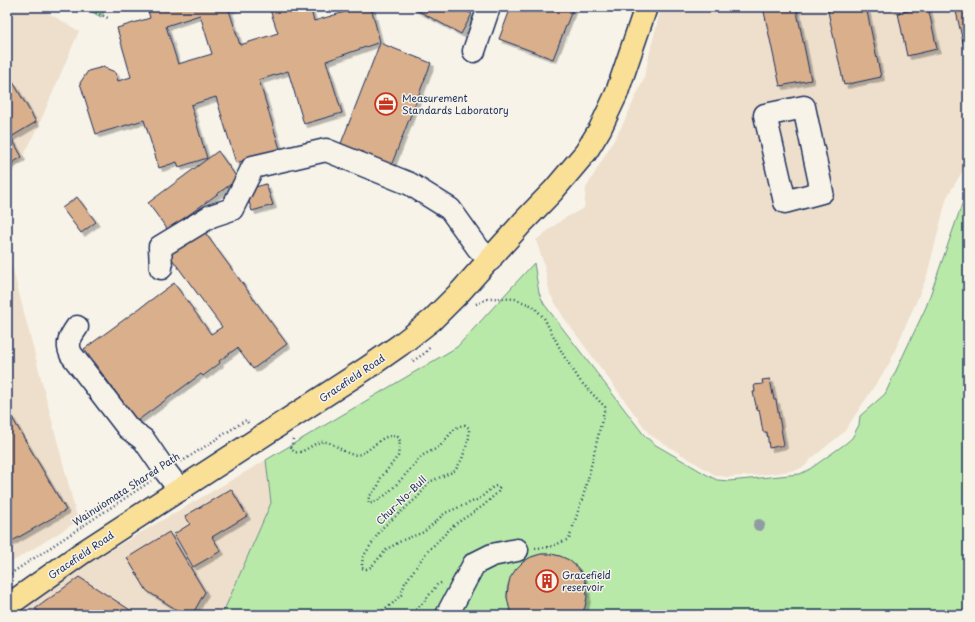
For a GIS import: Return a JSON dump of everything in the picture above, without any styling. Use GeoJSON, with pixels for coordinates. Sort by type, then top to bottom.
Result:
{"type":"FeatureCollection","features":[{"type":"Feature","properties":{"kind":"main road"},"geometry":{"type":"LineString","coordinates":[[623,73],[636,7]]}},
{"type":"Feature","properties":{"kind":"main road"},"geometry":{"type":"LineString","coordinates":[[623,73],[646,7]]}},
{"type":"Feature","properties":{"kind":"main road","name":"Gracefield Road"},"geometry":{"type":"LineString","coordinates":[[7,606],[82,553],[400,345],[432,320],[490,260],[553,191],[586,152],[600,129],[616,96],[623,73]]}},
{"type":"Feature","properties":{"kind":"lane"},"geometry":{"type":"LineString","coordinates":[[474,51],[489,7]]}},
{"type":"Feature","properties":{"kind":"lane"},"geometry":{"type":"LineString","coordinates":[[161,268],[160,248],[211,216],[232,208],[253,167],[326,150],[410,184],[450,209],[478,248],[490,260]]}},
{"type":"Feature","properties":{"kind":"lane"},"geometry":{"type":"LineString","coordinates":[[77,327],[70,337],[68,347],[71,354],[128,428],[144,440],[180,490]]}},
{"type":"Feature","properties":{"kind":"lane"},"geometry":{"type":"LineString","coordinates":[[447,615],[474,564],[492,555],[517,550]]}},
{"type":"Feature","properties":{"kind":"path"},"geometry":{"type":"LineString","coordinates":[[85,7],[108,18]]}},
{"type":"Feature","properties":{"kind":"path"},"geometry":{"type":"LineString","coordinates":[[470,306],[490,298],[515,299],[533,306],[544,318],[565,358],[580,382],[605,407],[586,487],[569,539],[550,547],[517,550]]}},
{"type":"Feature","properties":{"kind":"path","name":"Wainuiomata Shared Path"},"geometry":{"type":"LineString","coordinates":[[7,576],[246,420],[251,428]]}},
{"type":"Feature","properties":{"kind":"path","name":"Chur-No-Bull"},"geometry":{"type":"LineString","coordinates":[[293,438],[291,448],[294,452],[299,452],[323,442],[347,453],[358,454],[363,453],[377,442],[387,437],[398,437],[400,441],[398,456],[380,479],[378,486],[369,497],[368,503],[372,504],[384,496],[422,456],[439,447],[454,429],[465,425],[469,428],[469,438],[456,471],[428,482],[418,497],[382,528],[362,559],[362,568],[366,569],[371,567],[387,549],[403,540],[424,532],[445,513],[479,499],[493,487],[496,486],[499,488],[498,492],[483,506],[454,525],[426,553],[405,583],[401,595],[392,604],[376,615]]}},
{"type":"Feature","properties":{"kind":"shaded area"},"geometry":{"type":"Polygon","coordinates":[[[7,7],[38,7],[79,31],[38,127],[21,161],[7,182],[7,7]]]}},
{"type":"Feature","properties":{"kind":"shaded area"},"geometry":{"type":"Polygon","coordinates":[[[661,7],[968,7],[968,162],[947,197],[926,279],[889,364],[844,432],[811,459],[805,466],[797,470],[762,475],[727,477],[715,475],[650,435],[564,318],[550,294],[544,264],[536,240],[563,219],[584,208],[586,188],[622,126],[643,81],[661,7]]]}},
{"type":"Feature","properties":{"kind":"shaded area"},"geometry":{"type":"Polygon","coordinates":[[[7,247],[78,521],[7,565],[7,247]]]}},
{"type":"Feature","properties":{"kind":"shaded area"},"geometry":{"type":"Polygon","coordinates":[[[266,460],[271,503],[222,615],[7,615],[7,610],[266,460]]]}},
{"type":"Feature","properties":{"kind":"green space"},"geometry":{"type":"Polygon","coordinates":[[[83,7],[106,7],[101,17],[83,7]]]}},
{"type":"Feature","properties":{"kind":"green space"},"geometry":{"type":"Polygon","coordinates":[[[968,187],[968,615],[581,615],[586,597],[584,581],[577,568],[566,559],[553,554],[538,555],[525,561],[513,574],[508,585],[507,594],[508,602],[513,615],[222,615],[271,503],[266,460],[457,347],[534,263],[539,293],[544,304],[644,435],[654,444],[717,480],[729,481],[800,474],[810,469],[852,438],[859,425],[860,416],[885,394],[926,307],[968,187]]]}},
{"type":"Feature","properties":{"kind":"building"},"geometry":{"type":"Polygon","coordinates":[[[147,7],[238,7],[229,10],[240,45],[278,33],[269,7],[310,7],[314,21],[362,7],[371,7],[380,42],[326,61],[342,113],[304,124],[288,71],[259,80],[280,149],[236,163],[216,97],[191,105],[207,158],[179,167],[177,162],[159,168],[144,120],[96,134],[80,83],[88,71],[103,67],[115,72],[118,81],[131,77],[117,28],[150,18],[147,7]],[[200,15],[166,26],[178,64],[212,54],[200,15]]]}},
{"type":"Feature","properties":{"kind":"building"},"geometry":{"type":"Polygon","coordinates":[[[411,7],[459,7],[472,14],[461,34],[411,7]]]}},
{"type":"Feature","properties":{"kind":"building"},"geometry":{"type":"Polygon","coordinates":[[[511,7],[573,8],[553,59],[499,39],[511,7]]]}},
{"type":"Feature","properties":{"kind":"building"},"geometry":{"type":"Polygon","coordinates":[[[763,7],[796,7],[811,80],[780,86],[763,7]]]}},
{"type":"Feature","properties":{"kind":"building"},"geometry":{"type":"Polygon","coordinates":[[[827,7],[866,7],[881,77],[844,85],[827,7]]]}},
{"type":"Feature","properties":{"kind":"building"},"geometry":{"type":"Polygon","coordinates":[[[890,7],[908,7],[891,10],[890,7]]]}},
{"type":"Feature","properties":{"kind":"building"},"geometry":{"type":"Polygon","coordinates":[[[928,7],[937,49],[907,56],[898,13],[928,7]]]}},
{"type":"Feature","properties":{"kind":"building"},"geometry":{"type":"Polygon","coordinates":[[[955,7],[968,7],[968,64],[955,7]]]}},
{"type":"Feature","properties":{"kind":"building","name":"Measurement Standards Laboratory"},"geometry":{"type":"Polygon","coordinates":[[[380,43],[431,63],[391,166],[340,146],[380,43]]]}},
{"type":"Feature","properties":{"kind":"building"},"geometry":{"type":"Polygon","coordinates":[[[13,82],[36,122],[11,137],[22,157],[7,166],[7,86],[13,82]]]}},
{"type":"Feature","properties":{"kind":"building"},"geometry":{"type":"Polygon","coordinates":[[[218,151],[238,179],[168,230],[148,203],[218,151]]]}},
{"type":"Feature","properties":{"kind":"building"},"geometry":{"type":"Polygon","coordinates":[[[266,184],[273,205],[252,211],[245,190],[266,184]]]}},
{"type":"Feature","properties":{"kind":"building"},"geometry":{"type":"Polygon","coordinates":[[[77,197],[96,222],[81,233],[62,208],[77,197]]]}},
{"type":"Feature","properties":{"kind":"building"},"geometry":{"type":"Polygon","coordinates":[[[203,230],[287,344],[253,369],[237,348],[219,361],[220,363],[203,376],[201,374],[137,421],[84,349],[174,283],[211,334],[222,327],[169,255],[203,230]]]}},
{"type":"Feature","properties":{"kind":"building"},"geometry":{"type":"Polygon","coordinates":[[[770,379],[774,400],[776,400],[784,445],[769,448],[767,432],[763,432],[759,409],[757,410],[753,392],[755,392],[754,385],[763,384],[762,380],[770,379]]]}},
{"type":"Feature","properties":{"kind":"building"},"geometry":{"type":"Polygon","coordinates":[[[7,409],[66,510],[7,544],[7,409]]]}},
{"type":"Feature","properties":{"kind":"building"},"geometry":{"type":"Polygon","coordinates":[[[231,489],[247,516],[212,537],[221,551],[193,567],[174,534],[190,524],[185,516],[231,489]]]}},
{"type":"Feature","properties":{"kind":"building"},"geometry":{"type":"Polygon","coordinates":[[[169,532],[205,592],[192,615],[185,615],[147,591],[127,558],[169,532]]]}},
{"type":"Feature","properties":{"kind":"building","name":"Gracefield reservoir"},"geometry":{"type":"Polygon","coordinates":[[[541,554],[551,554],[569,560],[583,575],[586,584],[587,597],[585,607],[581,615],[513,615],[509,607],[507,597],[510,578],[523,562],[531,557],[541,554]]]}},
{"type":"Feature","properties":{"kind":"building"},"geometry":{"type":"Polygon","coordinates":[[[79,577],[138,615],[44,615],[35,609],[79,577]]]}},
{"type":"Feature","properties":{"kind":"place","name":"Measurement Standards Laboratory"},"geometry":{"type":"Point","coordinates":[386,104]}},
{"type":"Feature","properties":{"kind":"place","name":"Gracefield reservoir"},"geometry":{"type":"Point","coordinates":[547,581]}}]}
